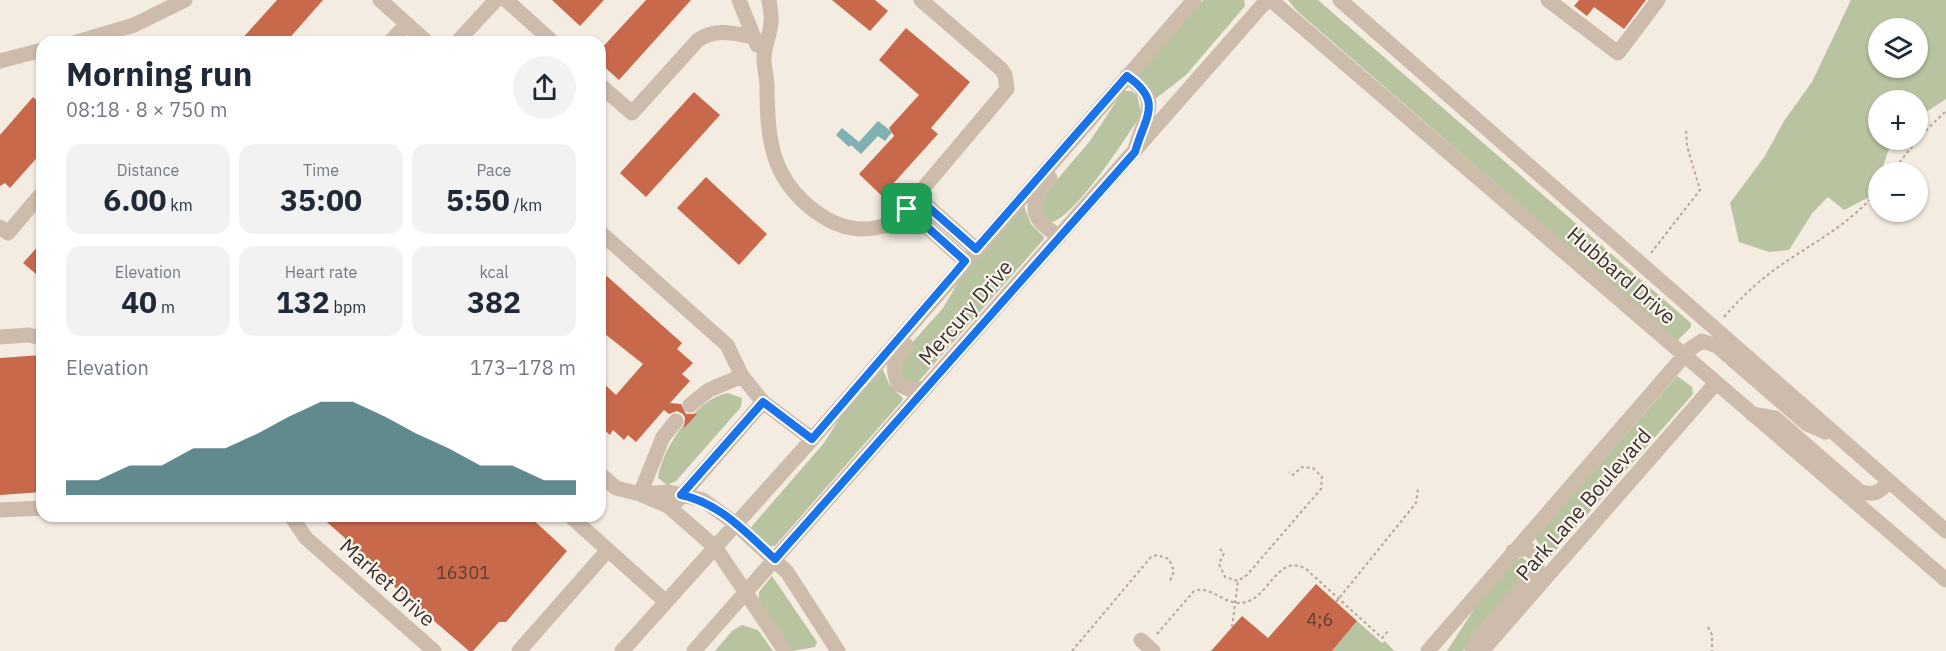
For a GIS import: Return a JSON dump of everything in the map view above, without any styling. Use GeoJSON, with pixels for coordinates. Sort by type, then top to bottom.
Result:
{"type":"FeatureCollection","features":[{"type":"Feature","properties":{"kind":"street"},"geometry":{"type":"LineString","coordinates":[[111,36],[185,0]]}},
{"type":"Feature","properties":{"kind":"street"},"geometry":{"type":"LineString","coordinates":[[380,0],[420,36]]}},
{"type":"Feature","properties":{"kind":"street"},"geometry":{"type":"LineString","coordinates":[[463,36],[496,0]]}},
{"type":"Feature","properties":{"kind":"street"},"geometry":{"type":"LineString","coordinates":[[506,0],[546,36]]}},
{"type":"Feature","properties":{"kind":"street"},"geometry":{"type":"LineString","coordinates":[[739,0],[753,38],[764,59]]}},
{"type":"Feature","properties":{"kind":"street"},"geometry":{"type":"LineString","coordinates":[[769,0],[772,21],[764,59],[770,146],[790,188],[825,218],[858,230],[874,230],[894,223],[1004,96],[1007,89],[1005,75],[921,0]]}},
{"type":"Feature","properties":{"kind":"street","name":"Mercury Drive"},"geometry":{"type":"LineString","coordinates":[[622,651],[812,439],[1194,0]]}},
{"type":"Feature","properties":{"kind":"street","name":"Mercury Drive"},"geometry":{"type":"LineString","coordinates":[[694,651],[1269,0]]}},
{"type":"Feature","properties":{"kind":"street","name":"Hubbard Drive"},"geometry":{"type":"LineString","coordinates":[[1269,0],[1946,580]]}},
{"type":"Feature","properties":{"kind":"street","name":"Hubbard Drive"},"geometry":{"type":"LineString","coordinates":[[1340,0],[1946,531]]}},
{"type":"Feature","properties":{"kind":"street"},"geometry":{"type":"LineString","coordinates":[[1548,0],[1618,53],[1658,0]]}},
{"type":"Feature","properties":{"kind":"street"},"geometry":{"type":"LineString","coordinates":[[395,36],[406,24]]}},
{"type":"Feature","properties":{"kind":"street"},"geometry":{"type":"LineString","coordinates":[[606,90],[632,113],[698,40],[709,32],[723,32],[753,38]]}},
{"type":"Feature","properties":{"kind":"street"},"geometry":{"type":"LineString","coordinates":[[0,61],[36,52]]}},
{"type":"Feature","properties":{"kind":"street"},"geometry":{"type":"LineString","coordinates":[[1127,76],[1143,88],[1149,99],[1148,113],[1135,152]]}},
{"type":"Feature","properties":{"kind":"street"},"geometry":{"type":"LineString","coordinates":[[1060,236],[1038,221],[1034,208],[1038,192],[1086,137],[1112,93]]}},
{"type":"Feature","properties":{"kind":"street"},"geometry":{"type":"LineString","coordinates":[[0,227],[8,233],[36,200]]}},
{"type":"Feature","properties":{"kind":"street"},"geometry":{"type":"LineString","coordinates":[[913,203],[976,249]]}},
{"type":"Feature","properties":{"kind":"street"},"geometry":{"type":"LineString","coordinates":[[913,203],[965,261]]}},
{"type":"Feature","properties":{"kind":"street"},"geometry":{"type":"LineString","coordinates":[[606,237],[727,345],[742,376],[763,402],[812,439]]}},
{"type":"Feature","properties":{"kind":"street"},"geometry":{"type":"LineString","coordinates":[[926,388],[911,390],[898,384],[893,371],[895,358],[936,309],[955,273]]}},
{"type":"Feature","properties":{"kind":"street"},"geometry":{"type":"LineString","coordinates":[[0,337],[36,337]]}},
{"type":"Feature","properties":{"kind":"street"},"geometry":{"type":"LineString","coordinates":[[1684,356],[1702,341],[1717,346],[1807,424],[1844,441]]}},
{"type":"Feature","properties":{"kind":"street","name":"Park Lane Boulevard"},"geometry":{"type":"LineString","coordinates":[[1428,651],[1513,550],[1684,356]]}},
{"type":"Feature","properties":{"kind":"street"},"geometry":{"type":"LineString","coordinates":[[690,405],[709,390],[742,376]]}},
{"type":"Feature","properties":{"kind":"street","name":"Park Lane Boulevard"},"geometry":{"type":"LineString","coordinates":[[1482,651],[1715,384]]}},
{"type":"Feature","properties":{"kind":"street"},"geometry":{"type":"LineString","coordinates":[[674,499],[763,402]]}},
{"type":"Feature","properties":{"kind":"street"},"geometry":{"type":"LineString","coordinates":[[1749,413],[1775,418],[1859,491],[1870,495],[1881,491],[1889,481]]}},
{"type":"Feature","properties":{"kind":"street"},"geometry":{"type":"LineString","coordinates":[[640,494],[663,437],[676,421]]}},
{"type":"Feature","properties":{"kind":"street"},"geometry":{"type":"LineString","coordinates":[[606,479],[616,488],[640,494],[703,500],[736,524],[787,572],[838,651]]}},
{"type":"Feature","properties":{"kind":"street"},"geometry":{"type":"LineString","coordinates":[[674,499],[716,547],[785,651]]}},
{"type":"Feature","properties":{"kind":"street"},"geometry":{"type":"LineString","coordinates":[[0,510],[36,508]]}},
{"type":"Feature","properties":{"kind":"street","name":"Market Drive"},"geometry":{"type":"LineString","coordinates":[[295,522],[306,538],[434,651]]}},
{"type":"Feature","properties":{"kind":"street"},"geometry":{"type":"LineString","coordinates":[[577,522],[666,602]]}},
{"type":"Feature","properties":{"kind":"street","name":"Park Lane Boulevard"},"geometry":{"type":"LineString","coordinates":[[1472,651],[1476,641],[1538,570],[1537,556],[1527,548],[1513,550]]}},
{"type":"Feature","properties":{"kind":"street"},"geometry":{"type":"LineString","coordinates":[[519,651],[608,550]]}},
{"type":"Feature","properties":{"kind":"street","name":"Park Lane Boulevard"},"geometry":{"type":"LineString","coordinates":[[1440,651],[1466,607]]}},
{"type":"Feature","properties":{"kind":"path"},"geometry":{"type":"LineString","coordinates":[[1928,128],[1946,111]]}},
{"type":"Feature","properties":{"kind":"path"},"geometry":{"type":"LineString","coordinates":[[1641,264],[1700,190],[1687,146],[1686,129]]}},
{"type":"Feature","properties":{"kind":"path"},"geometry":{"type":"LineString","coordinates":[[1900,162],[1909,150]]}},
{"type":"Feature","properties":{"kind":"path"},"geometry":{"type":"LineString","coordinates":[[1714,328],[1753,286],[1791,258],[1834,233],[1868,203]]}},
{"type":"Feature","properties":{"kind":"path"},"geometry":{"type":"LineString","coordinates":[[1238,581],[1247,575],[1321,489],[1322,477],[1313,468],[1302,467],[1293,476],[1289,471]]}},
{"type":"Feature","properties":{"kind":"path"},"geometry":{"type":"LineString","coordinates":[[1336,602],[1416,503],[1418,489]]}},
{"type":"Feature","properties":{"kind":"path"},"geometry":{"type":"LineString","coordinates":[[1220,549],[1224,553],[1219,564],[1221,572],[1225,577],[1238,581]]}},
{"type":"Feature","properties":{"kind":"path"},"geometry":{"type":"LineString","coordinates":[[1072,651],[1150,557],[1157,555],[1168,559],[1174,571],[1170,581]]}},
{"type":"Feature","properties":{"kind":"path"},"geometry":{"type":"LineString","coordinates":[[1150,643],[1159,629],[1194,591],[1206,590],[1223,600],[1236,603],[1249,602],[1259,595],[1284,567],[1295,565],[1306,569],[1382,638],[1388,631]]}},
{"type":"Feature","properties":{"kind":"path"},"geometry":{"type":"LineString","coordinates":[[1232,627],[1231,619],[1236,603],[1238,581]]}},
{"type":"Feature","properties":{"kind":"path"},"geometry":{"type":"LineString","coordinates":[[1707,627],[1712,635],[1712,651]]}},
{"type":"Feature","properties":{"kind":"green space"},"geometry":{"type":"Polygon","coordinates":[[[1203,0],[1244,0],[1245,6],[1186,75],[1154,100],[1137,76],[1203,0]]]}},
{"type":"Feature","properties":{"kind":"green space"},"geometry":{"type":"Polygon","coordinates":[[[1288,0],[1318,0],[1691,323],[1691,327],[1677,341],[1297,11],[1288,0]]]}},
{"type":"Feature","properties":{"kind":"green space"},"geometry":{"type":"Polygon","coordinates":[[[1851,0],[1946,0],[1946,99],[1928,111],[1928,90],[1868,90],[1868,150],[1889,150],[1884,162],[1868,162],[1868,198],[1844,210],[1828,197],[1813,212],[1789,250],[1769,252],[1739,242],[1730,203],[1765,156],[1784,121],[1812,82],[1851,0]]]}},
{"type":"Feature","properties":{"kind":"green space"},"geometry":{"type":"Polygon","coordinates":[[[1123,91],[1131,91],[1137,95],[1141,112],[1137,121],[1082,197],[1057,220],[1047,223],[1038,202],[1090,141],[1123,91]]]}},
{"type":"Feature","properties":{"kind":"green space"},"geometry":{"type":"Polygon","coordinates":[[[1024,206],[1031,224],[1044,237],[1043,240],[919,381],[913,384],[901,378],[903,353],[943,308],[964,272],[1024,206]]]}},
{"type":"Feature","properties":{"kind":"green space"},"geometry":{"type":"Polygon","coordinates":[[[882,368],[890,386],[903,398],[902,401],[775,546],[769,546],[751,528],[752,526],[824,443],[850,402],[882,368]]]}},
{"type":"Feature","properties":{"kind":"green space"},"geometry":{"type":"Polygon","coordinates":[[[1677,376],[1692,387],[1693,394],[1549,558],[1535,538],[1677,376]]]}},
{"type":"Feature","properties":{"kind":"green space"},"geometry":{"type":"Polygon","coordinates":[[[728,393],[742,398],[741,407],[676,481],[667,485],[658,478],[661,465],[674,439],[693,414],[704,404],[728,393]]]}},
{"type":"Feature","properties":{"kind":"green space"},"geometry":{"type":"Polygon","coordinates":[[[1522,557],[1531,565],[1529,571],[1463,651],[1447,651],[1478,603],[1516,560],[1522,557]]]}},
{"type":"Feature","properties":{"kind":"green space"},"geometry":{"type":"Polygon","coordinates":[[[772,576],[817,642],[815,647],[792,651],[759,602],[759,592],[772,576]]]}},
{"type":"Feature","properties":{"kind":"green space"},"geometry":{"type":"Polygon","coordinates":[[[1357,621],[1382,643],[1385,641],[1394,651],[1332,651],[1357,621]]]}},
{"type":"Feature","properties":{"kind":"green space"},"geometry":{"type":"Polygon","coordinates":[[[742,625],[758,630],[773,651],[715,651],[732,631],[742,625]]]}},
{"type":"Feature","properties":{"kind":"water"},"geometry":{"type":"Polygon","coordinates":[[[878,121],[892,132],[885,141],[878,136],[861,154],[836,135],[842,128],[859,142],[878,121]]]}},
{"type":"Feature","properties":{"kind":"building"},"geometry":{"type":"Polygon","coordinates":[[[277,0],[323,0],[291,36],[244,36],[277,0]]]}},
{"type":"Feature","properties":{"kind":"building"},"geometry":{"type":"Polygon","coordinates":[[[552,0],[604,0],[580,26],[552,0]]]}},
{"type":"Feature","properties":{"kind":"building"},"geometry":{"type":"Polygon","coordinates":[[[646,0],[691,0],[619,80],[606,68],[606,43],[646,0]]]}},
{"type":"Feature","properties":{"kind":"building"},"geometry":{"type":"Polygon","coordinates":[[[832,0],[875,0],[888,11],[870,31],[832,0]]]}},
{"type":"Feature","properties":{"kind":"building"},"geometry":{"type":"Polygon","coordinates":[[[1579,0],[1646,0],[1624,29],[1594,7],[1587,16],[1574,6],[1579,0]]]}},
{"type":"Feature","properties":{"kind":"building"},"geometry":{"type":"Polygon","coordinates":[[[906,28],[970,82],[931,128],[938,134],[882,196],[859,174],[894,136],[889,128],[919,95],[879,60],[906,28]]]}},
{"type":"Feature","properties":{"kind":"building"},"geometry":{"type":"Polygon","coordinates":[[[694,92],[720,115],[646,197],[620,173],[694,92]]]}},
{"type":"Feature","properties":{"kind":"building"},"geometry":{"type":"Polygon","coordinates":[[[33,97],[36,100],[36,159],[10,188],[5,183],[0,186],[0,135],[33,97]]]}},
{"type":"Feature","properties":{"kind":"building"},"geometry":{"type":"Polygon","coordinates":[[[706,177],[767,234],[739,265],[677,208],[706,177]]]}},
{"type":"Feature","properties":{"kind":"building"},"geometry":{"type":"Polygon","coordinates":[[[36,249],[36,274],[23,263],[36,249]]]}},
{"type":"Feature","properties":{"kind":"building"},"geometry":{"type":"Polygon","coordinates":[[[606,275],[682,343],[677,349],[693,363],[682,374],[690,381],[670,403],[681,404],[686,414],[697,414],[684,428],[683,414],[677,411],[669,414],[664,410],[636,442],[628,435],[624,440],[613,430],[610,435],[606,431],[606,386],[616,395],[643,364],[606,335],[606,275]]]}},
{"type":"Feature","properties":{"kind":"building"},"geometry":{"type":"Polygon","coordinates":[[[36,355],[36,492],[0,495],[0,358],[36,355]]]}},
{"type":"Feature","properties":{"kind":"building"},"geometry":{"type":"Polygon","coordinates":[[[327,522],[536,522],[567,551],[506,622],[499,622],[473,651],[469,651],[345,544],[345,538],[327,522]]]}},
{"type":"Feature","properties":{"kind":"building"},"geometry":{"type":"Polygon","coordinates":[[[1316,584],[1357,621],[1332,651],[1211,651],[1242,616],[1268,638],[1316,584]]]}},
{"type":"Feature","properties":{"kind":"route"},"geometry":{"type":"LineString","coordinates":[[1127,76],[1143,88],[1149,99],[1148,113],[1135,152],[775,559],[736,524],[703,500],[681,495],[763,402],[812,439],[965,261],[907,209],[918,198],[976,249],[1127,76]]}}]}
